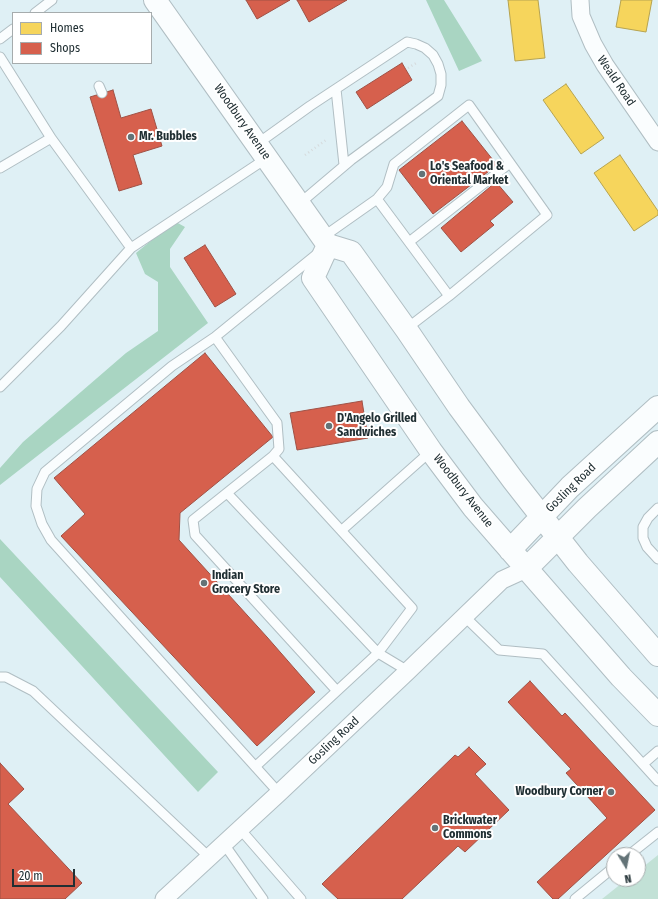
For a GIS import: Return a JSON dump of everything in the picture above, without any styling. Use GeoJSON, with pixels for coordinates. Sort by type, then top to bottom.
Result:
{"type":"FeatureCollection","features":[{"type":"Feature","properties":{"kind":"main road","name":"Woodbury Avenue"},"geometry":{"type":"LineString","coordinates":[[155,0],[325,241],[313,278],[431,451],[473,507],[526,569],[621,677],[658,715]]}},
{"type":"Feature","properties":{"kind":"main road"},"geometry":{"type":"LineString","coordinates":[[325,241],[351,252],[459,407],[542,517],[578,563],[658,655]]}},
{"type":"Feature","properties":{"kind":"main road","name":"Gosling Road"},"geometry":{"type":"LineString","coordinates":[[510,550],[570,487],[658,407]]}},
{"type":"Feature","properties":{"kind":"main road","name":"Gosling Road"},"geometry":{"type":"LineString","coordinates":[[526,569],[587,508],[658,444]]}},
{"type":"Feature","properties":{"kind":"street","name":"Weald Road"},"geometry":{"type":"LineString","coordinates":[[581,8],[593,44],[605,65],[658,142]]}},
{"type":"Feature","properties":{"kind":"street","name":"Gosling Road"},"geometry":{"type":"LineString","coordinates":[[502,580],[510,550]]}},
{"type":"Feature","properties":{"kind":"street","name":"Gosling Road"},"geometry":{"type":"LineString","coordinates":[[164,899],[279,793],[502,580],[526,569]]}},
{"type":"Feature","properties":{"kind":"lane"},"geometry":{"type":"LineString","coordinates":[[36,12],[52,0]]}},
{"type":"Feature","properties":{"kind":"lane"},"geometry":{"type":"LineString","coordinates":[[0,39],[12,30]]}},
{"type":"Feature","properties":{"kind":"lane"},"geometry":{"type":"LineString","coordinates":[[0,387],[61,326],[131,248],[262,151],[310,106],[407,42],[425,48],[433,55],[441,74],[441,85],[438,96],[344,165],[299,204]]}},
{"type":"Feature","properties":{"kind":"lane"},"geometry":{"type":"LineString","coordinates":[[0,58],[51,138],[131,248]]}},
{"type":"Feature","properties":{"kind":"lane"},"geometry":{"type":"LineString","coordinates":[[336,89],[344,165]]}},
{"type":"Feature","properties":{"kind":"lane"},"geometry":{"type":"LineString","coordinates":[[279,793],[51,540],[42,524],[36,506],[36,489],[45,472],[172,366],[215,337],[325,241],[377,199],[387,187],[394,164],[469,105],[547,215],[449,296],[406,329]]}},
{"type":"Feature","properties":{"kind":"lane"},"geometry":{"type":"LineString","coordinates":[[0,168],[51,138]]}},
{"type":"Feature","properties":{"kind":"lane"},"geometry":{"type":"LineString","coordinates":[[409,242],[510,163]]}},
{"type":"Feature","properties":{"kind":"lane"},"geometry":{"type":"LineString","coordinates":[[377,199],[449,296]]}},
{"type":"Feature","properties":{"kind":"lane"},"geometry":{"type":"LineString","coordinates":[[215,337],[277,423],[279,449],[273,456],[193,520],[195,536],[337,691]]}},
{"type":"Feature","properties":{"kind":"lane"},"geometry":{"type":"LineString","coordinates":[[342,530],[431,451]]}},
{"type":"Feature","properties":{"kind":"lane"},"geometry":{"type":"LineString","coordinates":[[256,766],[378,653],[412,608],[273,456]]}},
{"type":"Feature","properties":{"kind":"lane"},"geometry":{"type":"LineString","coordinates":[[227,493],[378,653],[408,671]]}},
{"type":"Feature","properties":{"kind":"lane"},"geometry":{"type":"LineString","coordinates":[[658,508],[648,518],[643,527],[643,538],[647,547],[658,559]]}},
{"type":"Feature","properties":{"kind":"lane"},"geometry":{"type":"LineString","coordinates":[[464,616],[500,650],[543,654],[658,781]]}},
{"type":"Feature","properties":{"kind":"lane"},"geometry":{"type":"LineString","coordinates":[[0,677],[6,677],[33,691],[209,857]]}},
{"type":"Feature","properties":{"kind":"lane"},"geometry":{"type":"LineString","coordinates":[[643,764],[658,751]]}},
{"type":"Feature","properties":{"kind":"lane"},"geometry":{"type":"LineString","coordinates":[[240,829],[301,899]]}},
{"type":"Feature","properties":{"kind":"lane"},"geometry":{"type":"LineString","coordinates":[[639,847],[658,832]]}},
{"type":"Feature","properties":{"kind":"lane"},"geometry":{"type":"LineString","coordinates":[[224,844],[263,899]]}},
{"type":"Feature","properties":{"kind":"lane"},"geometry":{"type":"LineString","coordinates":[[574,899],[606,873]]}},
{"type":"Feature","properties":{"kind":"path"},"geometry":{"type":"LineString","coordinates":[[305,155],[328,140]]}},
{"type":"Feature","properties":{"kind":"green space"},"geometry":{"type":"Polygon","coordinates":[[[426,0],[444,0],[482,61],[459,71],[426,0]]]}},
{"type":"Feature","properties":{"kind":"green space"},"geometry":{"type":"Polygon","coordinates":[[[176,222],[185,227],[170,249],[170,267],[208,323],[0,485],[0,468],[23,442],[126,353],[158,331],[158,282],[145,274],[136,253],[176,222]]]}},
{"type":"Feature","properties":{"kind":"green space"},"geometry":{"type":"Polygon","coordinates":[[[0,539],[218,772],[198,792],[0,577],[0,539]]]}},
{"type":"Feature","properties":{"kind":"green space"},"geometry":{"type":"Polygon","coordinates":[[[658,855],[658,899],[602,899],[617,887],[646,887],[646,865],[658,855]]]}},
{"type":"Feature","properties":{"kind":"building: Homes"},"geometry":{"type":"Polygon","coordinates":[[[508,0],[538,0],[545,58],[515,61],[508,0]]]}},
{"type":"Feature","properties":{"kind":"building: Homes"},"geometry":{"type":"Polygon","coordinates":[[[621,0],[652,0],[646,32],[616,27],[621,0]]]}},
{"type":"Feature","properties":{"kind":"building: Homes"},"geometry":{"type":"Polygon","coordinates":[[[566,84],[604,138],[581,154],[543,100],[566,84]]]}},
{"type":"Feature","properties":{"kind":"building: Homes"},"geometry":{"type":"Polygon","coordinates":[[[620,155],[658,211],[658,215],[634,231],[594,173],[620,155]]]}},
{"type":"Feature","properties":{"kind":"building: Shops"},"geometry":{"type":"Polygon","coordinates":[[[246,0],[290,0],[257,19],[246,0]]]}},
{"type":"Feature","properties":{"kind":"building: Shops"},"geometry":{"type":"Polygon","coordinates":[[[297,0],[347,0],[309,22],[297,0]]]}},
{"type":"Feature","properties":{"kind":"building: Shops"},"geometry":{"type":"Polygon","coordinates":[[[402,63],[412,80],[367,109],[356,92],[402,63]]]}},
{"type":"Feature","properties":{"kind":"building: Shops","name":"Mr. Bubbles"},"geometry":{"type":"Polygon","coordinates":[[[113,90],[121,118],[151,109],[162,146],[133,155],[142,184],[119,191],[90,97],[113,90]]]}},
{"type":"Feature","properties":{"kind":"building: Shops"},"geometry":{"type":"Polygon","coordinates":[[[462,121],[497,165],[433,214],[399,170],[462,121]]]}},
{"type":"Feature","properties":{"kind":"building: Shops"},"geometry":{"type":"Polygon","coordinates":[[[496,182],[513,202],[490,221],[494,225],[461,252],[441,228],[496,182]]]}},
{"type":"Feature","properties":{"kind":"building: Shops"},"geometry":{"type":"Polygon","coordinates":[[[205,245],[236,294],[215,307],[184,258],[205,245]]]}},
{"type":"Feature","properties":{"kind":"building: Shops"},"geometry":{"type":"Polygon","coordinates":[[[205,353],[273,437],[180,513],[179,540],[315,692],[257,746],[61,536],[85,514],[54,478],[205,353]]]}},
{"type":"Feature","properties":{"kind":"building: Shops","name":"D'Angelo Grilled Sandwiches"},"geometry":{"type":"Polygon","coordinates":[[[362,401],[368,438],[297,450],[290,413],[362,401]]]}},
{"type":"Feature","properties":{"kind":"building: Shops","name":"Woodbury Corner"},"geometry":{"type":"Polygon","coordinates":[[[530,681],[562,716],[565,713],[655,810],[615,847],[606,847],[606,855],[558,899],[553,899],[537,882],[607,818],[566,773],[571,769],[508,702],[530,681]]]}},
{"type":"Feature","properties":{"kind":"building: Shops","name":"Brickwater Commons"},"geometry":{"type":"Polygon","coordinates":[[[469,747],[486,764],[475,774],[509,810],[465,852],[458,846],[402,899],[338,899],[322,884],[455,755],[458,757],[469,747]]]}},
{"type":"Feature","properties":{"kind":"building: Shops"},"geometry":{"type":"Polygon","coordinates":[[[0,763],[24,789],[8,804],[82,883],[65,899],[0,899],[0,763]]]}},
{"type":"Feature","properties":{"kind":"place","name":"Mr. Bubbles"},"geometry":{"type":"Point","coordinates":[131,137]}},
{"type":"Feature","properties":{"kind":"place","name":"Lo's Seafood & Oriental Market"},"geometry":{"type":"Point","coordinates":[422,174]}},
{"type":"Feature","properties":{"kind":"place","name":"D'Angelo Grilled Sandwiches"},"geometry":{"type":"Point","coordinates":[329,426]}},
{"type":"Feature","properties":{"kind":"place","name":"Indian Grocery Store"},"geometry":{"type":"Point","coordinates":[204,583]}},
{"type":"Feature","properties":{"kind":"place","name":"Woodbury Corner"},"geometry":{"type":"Point","coordinates":[611,792]}},
{"type":"Feature","properties":{"kind":"place","name":"Brickwater Commons"},"geometry":{"type":"Point","coordinates":[435,828]}}]}
